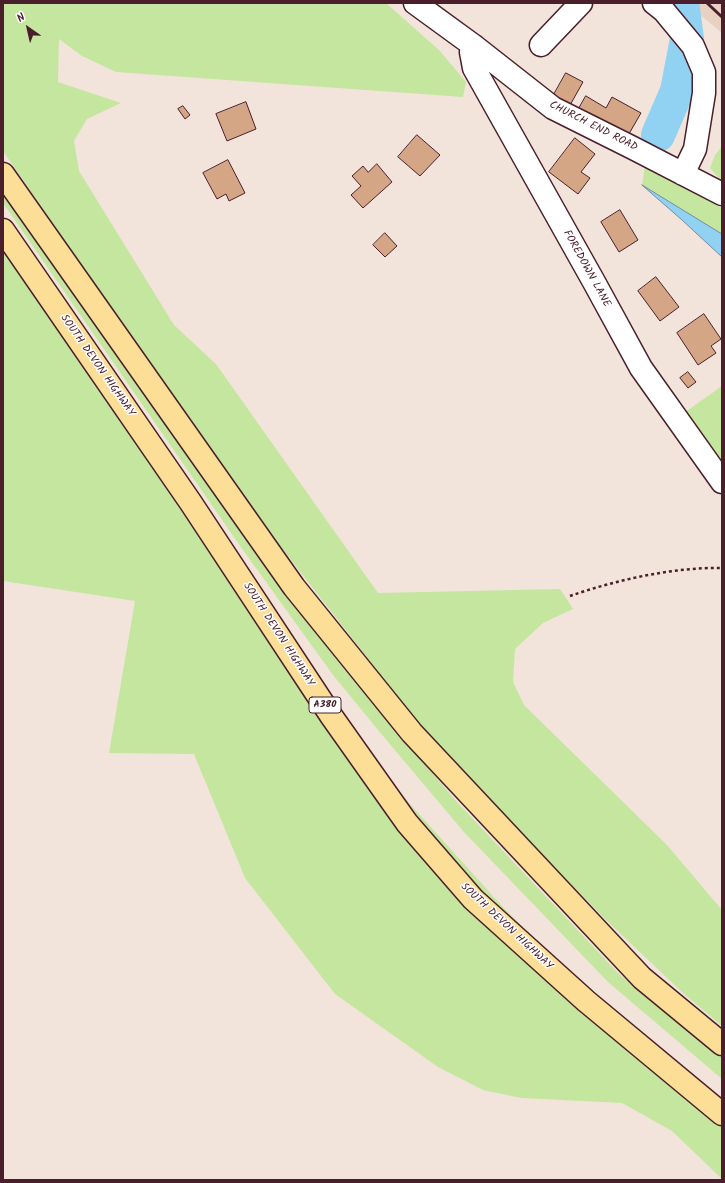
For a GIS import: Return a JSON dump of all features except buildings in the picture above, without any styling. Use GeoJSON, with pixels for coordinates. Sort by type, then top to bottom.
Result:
{"type":"FeatureCollection","features":[{"type":"Feature","properties":{"kind":"highway"},"geometry":{"type":"LineString","coordinates":[[3,174],[294,587],[412,733],[642,978],[722,1044]]}},
{"type":"Feature","properties":{"kind":"highway","name":"SOUTH DEVON HIGHWAY"},"geometry":{"type":"LineString","coordinates":[[3,230],[191,502],[332,717],[407,823],[472,899],[586,1001],[722,1114]]}},
{"type":"Feature","properties":{"kind":"street","name":"CHURCH END ROAD"},"geometry":{"type":"LineString","coordinates":[[415,3],[474,46],[553,108],[722,194]]}},
{"type":"Feature","properties":{"kind":"street"},"geometry":{"type":"LineString","coordinates":[[541,45],[581,3]]}},
{"type":"Feature","properties":{"kind":"street"},"geometry":{"type":"LineString","coordinates":[[654,3],[664,11],[693,46],[704,72],[704,93],[695,149],[683,174]]}},
{"type":"Feature","properties":{"kind":"street","name":"FOREDOWN LANE"},"geometry":{"type":"LineString","coordinates":[[474,46],[471,52],[474,68],[641,368],[722,482]]}},
{"type":"Feature","properties":{"kind":"path"},"geometry":{"type":"LineString","coordinates":[[570,596],[592,588],[672,570],[722,568]]}},
{"type":"Feature","properties":{"kind":"shaded area"},"geometry":{"type":"Polygon","coordinates":[[[686,3],[722,3],[722,33],[686,3]]]}},
{"type":"Feature","properties":{"kind":"green space"},"geometry":{"type":"Polygon","coordinates":[[[3,3],[386,3],[439,50],[466,82],[463,97],[116,72],[82,56],[59,39],[58,82],[121,103],[87,119],[74,141],[79,171],[174,325],[216,364],[378,593],[560,589],[573,609],[543,623],[515,649],[513,682],[524,705],[667,845],[722,910],[722,1026],[683,993],[606,920],[464,774],[424,730],[258,518],[169,392],[3,151],[3,3]]]}},
{"type":"Feature","properties":{"kind":"green space"},"geometry":{"type":"Polygon","coordinates":[[[722,146],[722,182],[710,168],[715,155],[722,146]]]}},
{"type":"Feature","properties":{"kind":"green space"},"geometry":{"type":"Polygon","coordinates":[[[645,166],[722,208],[722,234],[642,185],[645,166]]]}},
{"type":"Feature","properties":{"kind":"green space"},"geometry":{"type":"Polygon","coordinates":[[[3,189],[222,505],[341,665],[457,802],[619,974],[722,1058],[722,1079],[608,982],[463,831],[333,675],[238,543],[3,203],[3,189]]]}},
{"type":"Feature","properties":{"kind":"green space"},"geometry":{"type":"Polygon","coordinates":[[[3,242],[352,733],[410,804],[502,906],[610,1015],[722,1115],[722,1179],[672,1131],[622,1103],[521,1098],[483,1090],[438,1067],[335,994],[245,878],[194,754],[109,753],[135,601],[3,581],[3,242]]]}},
{"type":"Feature","properties":{"kind":"green space"},"geometry":{"type":"Polygon","coordinates":[[[722,386],[722,465],[681,415],[722,386]]]}},
{"type":"Feature","properties":{"kind":"water"},"geometry":{"type":"Polygon","coordinates":[[[642,185],[722,234],[722,257],[682,220],[642,185]]]}},
{"type":"Feature","properties":{"kind":"waterway"},"geometry":{"type":"LineString","coordinates":[[658,135],[677,91],[687,39],[683,9],[679,3]]}},
{"type":"Feature","properties":{"kind":"railway"},"geometry":{"type":"LineString","coordinates":[[707,3],[722,17]]}}]}
